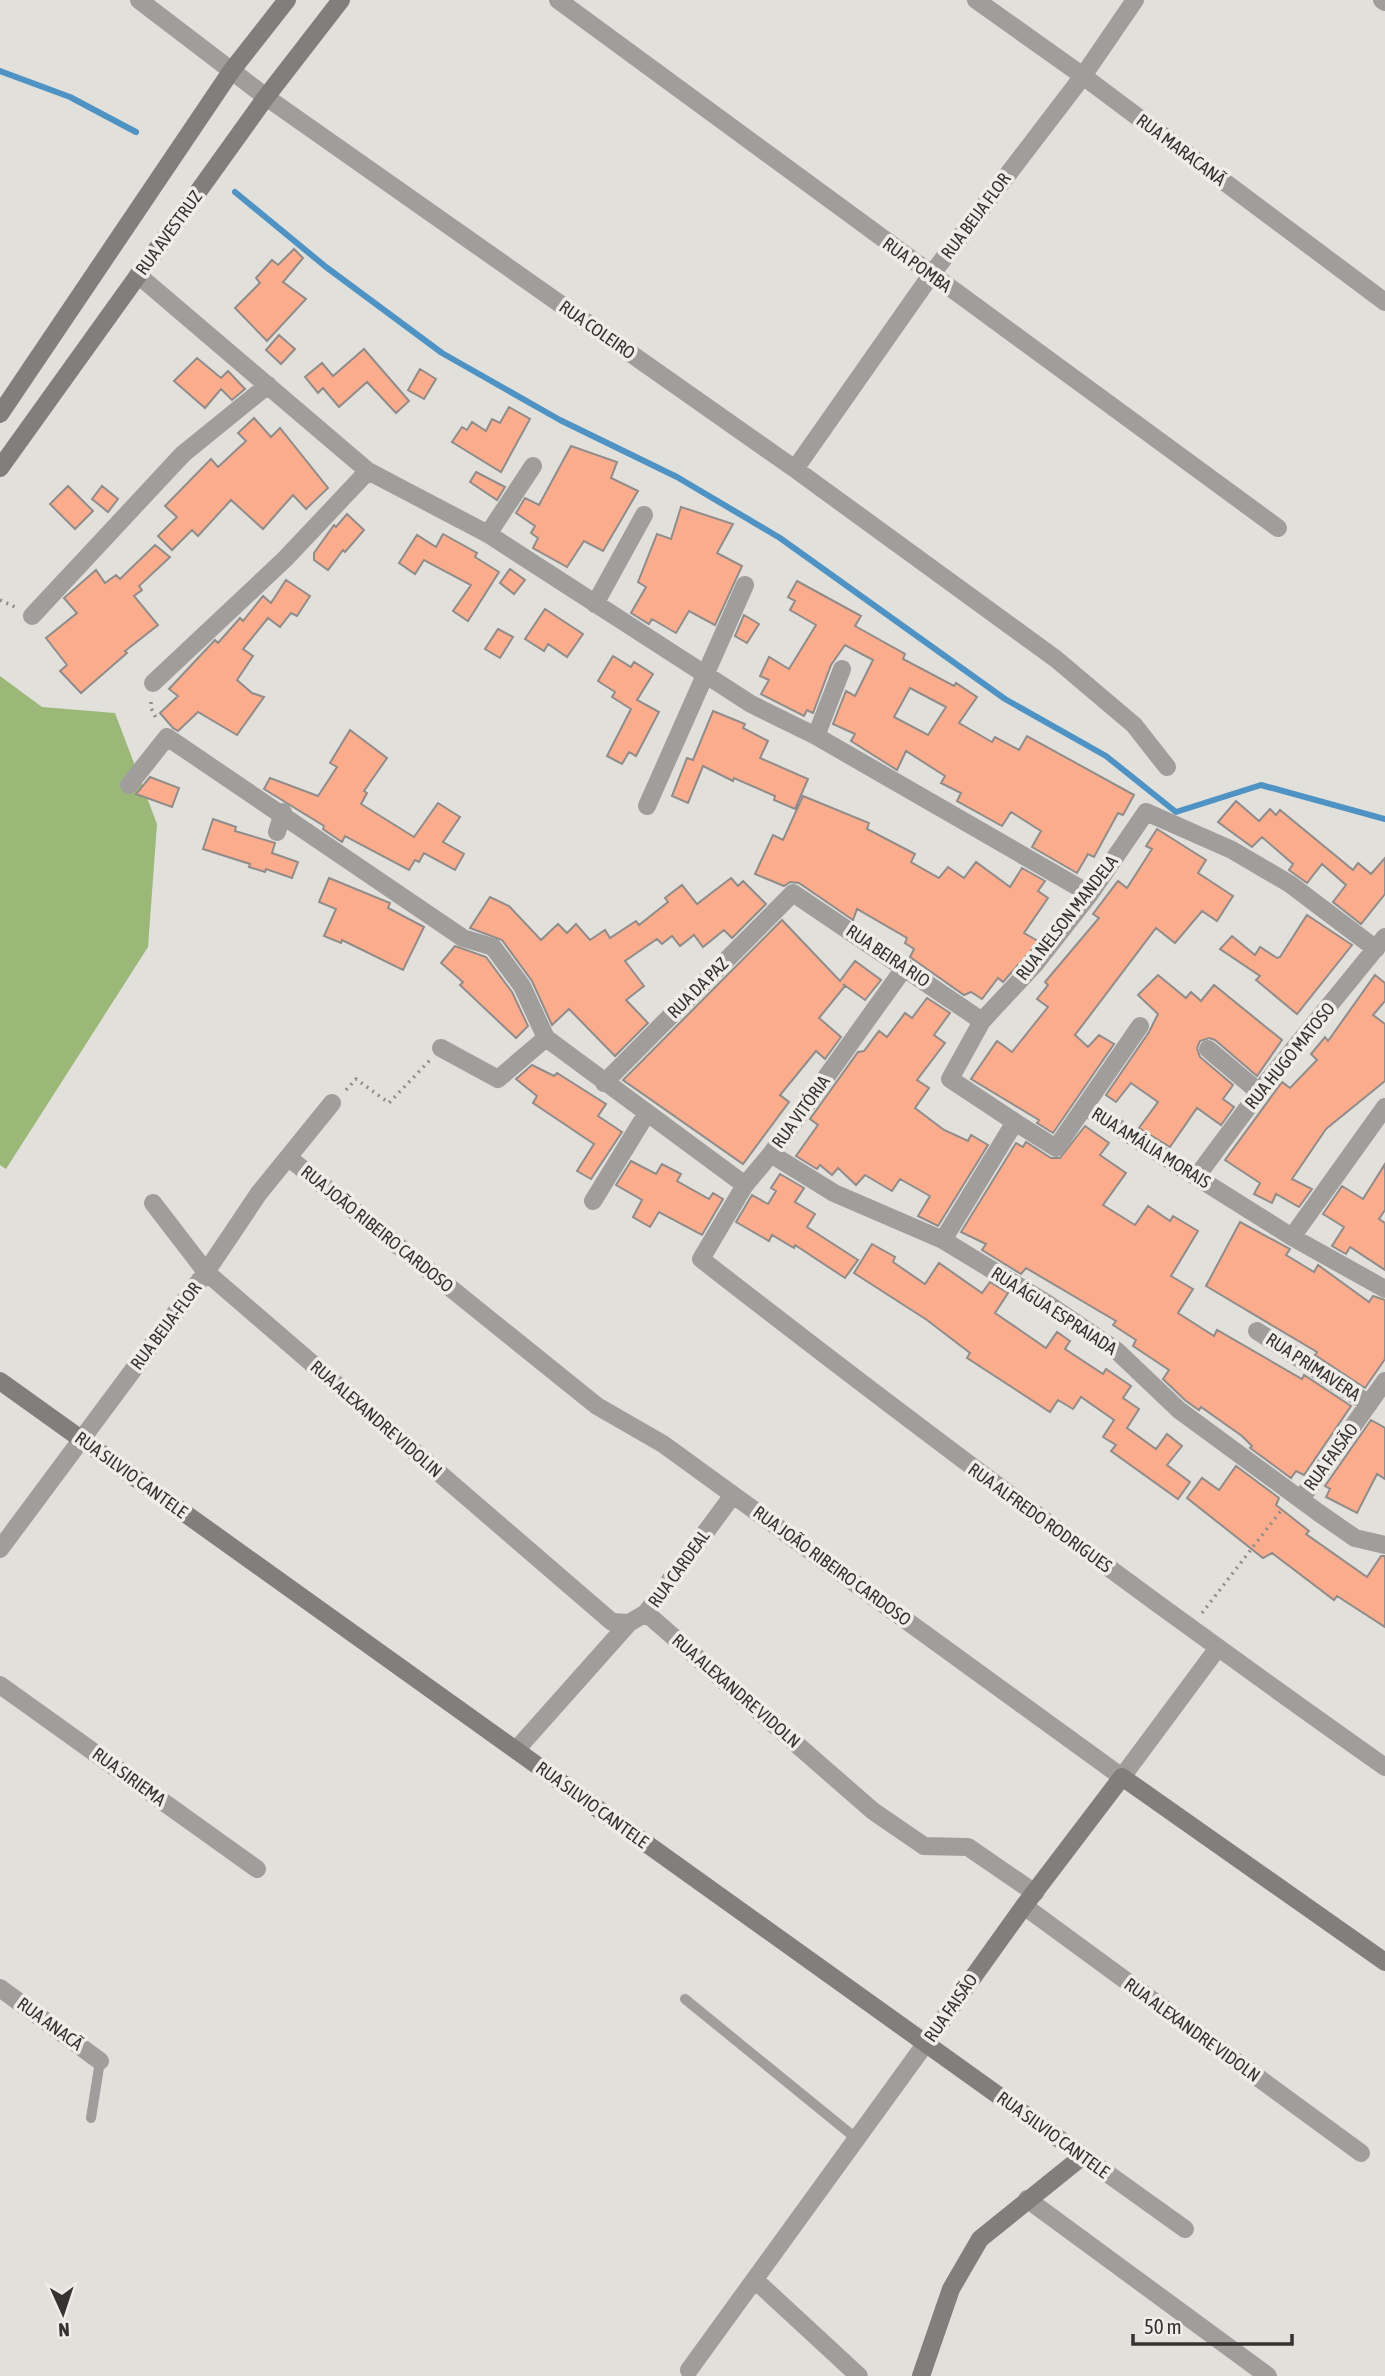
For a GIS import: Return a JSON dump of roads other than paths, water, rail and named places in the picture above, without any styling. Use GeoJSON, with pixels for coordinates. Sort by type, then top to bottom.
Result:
{"type":"FeatureCollection","features":[{"type":"Feature","properties":{"kind":"street","name":"RUA COLEIRO"},"geometry":{"type":"LineString","coordinates":[[139,0],[266,97],[795,470],[1056,659],[1134,725],[1167,767]]}},
{"type":"Feature","properties":{"kind":"street"},"geometry":{"type":"LineString","coordinates":[[0,414],[232,70],[287,0]]}},
{"type":"Feature","properties":{"kind":"street","name":"RUA AVESTRUZ"},"geometry":{"type":"LineString","coordinates":[[0,468],[266,97],[341,0]]}},
{"type":"Feature","properties":{"kind":"street","name":"RUA POMBA"},"geometry":{"type":"LineString","coordinates":[[558,0],[1278,528]]}},
{"type":"Feature","properties":{"kind":"street","name":"RUA MARACANÃ"},"geometry":{"type":"LineString","coordinates":[[975,0],[1083,76],[1385,302]]}},
{"type":"Feature","properties":{"kind":"street","name":"RUA BEIJA FLOR"},"geometry":{"type":"LineString","coordinates":[[795,470],[931,275],[1083,76],[1135,0]]}},
{"type":"Feature","properties":{"kind":"street"},"geometry":{"type":"LineString","coordinates":[[138,275],[368,471],[488,534],[751,704],[816,736],[1090,894]]}},
{"type":"Feature","properties":{"kind":"street"},"geometry":{"type":"LineString","coordinates":[[32,616],[183,454],[268,385]]}},
{"type":"Feature","properties":{"kind":"street"},"geometry":{"type":"LineString","coordinates":[[488,534],[533,466]]}},
{"type":"Feature","properties":{"kind":"street"},"geometry":{"type":"LineString","coordinates":[[153,683],[285,559],[368,471]]}},
{"type":"Feature","properties":{"kind":"street"},"geometry":{"type":"LineString","coordinates":[[595,604],[643,515]]}},
{"type":"Feature","properties":{"kind":"street"},"geometry":{"type":"LineString","coordinates":[[647,806],[745,585]]}},
{"type":"Feature","properties":{"kind":"street"},"geometry":{"type":"LineString","coordinates":[[816,736],[842,669]]}},
{"type":"Feature","properties":{"kind":"street"},"geometry":{"type":"LineString","coordinates":[[129,785],[167,737],[283,812],[463,938],[493,947],[522,986],[546,1038],[745,1185]]}},
{"type":"Feature","properties":{"kind":"street","name":"RUA NELSON MANDELA"},"geometry":{"type":"LineString","coordinates":[[1015,1122],[950,1079],[982,1021],[1036,963],[1090,894],[1146,811],[1232,850],[1380,943]]}},
{"type":"Feature","properties":{"kind":"street"},"geometry":{"type":"LineString","coordinates":[[277,832],[283,812]]}},
{"type":"Feature","properties":{"kind":"street","name":"RUA BEIRA RIO"},"geometry":{"type":"LineString","coordinates":[[793,893],[982,1021]]}},
{"type":"Feature","properties":{"kind":"street","name":"RUA DA PAZ"},"geometry":{"type":"LineString","coordinates":[[604,1083],[793,893]]}},
{"type":"Feature","properties":{"kind":"street","name":"RUA HUGO MATOSO"},"geometry":{"type":"LineString","coordinates":[[1198,1176],[1259,1093],[1380,943]]}},
{"type":"Feature","properties":{"kind":"street","name":"RUA VITÓRIA"},"geometry":{"type":"LineString","coordinates":[[701,1259],[745,1185],[771,1154],[905,967]]}},
{"type":"Feature","properties":{"kind":"street"},"geometry":{"type":"LineString","coordinates":[[1085,1107],[1140,1026]]}},
{"type":"Feature","properties":{"kind":"street"},"geometry":{"type":"LineString","coordinates":[[440,1048],[498,1079],[546,1038]]}},
{"type":"Feature","properties":{"kind":"street"},"geometry":{"type":"LineString","coordinates":[[1208,1049],[1259,1093]]}},
{"type":"Feature","properties":{"kind":"street","name":"RUA BEIJA-FLOR"},"geometry":{"type":"LineString","coordinates":[[0,1549],[206,1272],[259,1193],[332,1103]]}},
{"type":"Feature","properties":{"kind":"street","name":"RUA AMÁLIA MORAIS"},"geometry":{"type":"LineString","coordinates":[[1015,1122],[1056,1148],[1085,1107],[1292,1237],[1385,1289]]}},
{"type":"Feature","properties":{"kind":"street"},"geometry":{"type":"LineString","coordinates":[[1292,1237],[1385,1107]]}},
{"type":"Feature","properties":{"kind":"street"},"geometry":{"type":"LineString","coordinates":[[593,1200],[647,1113]]}},
{"type":"Feature","properties":{"kind":"street"},"geometry":{"type":"LineString","coordinates":[[943,1240],[1015,1122]]}},
{"type":"Feature","properties":{"kind":"street","name":"RUA ÁGUA ESPRAIADA"},"geometry":{"type":"LineString","coordinates":[[771,1154],[834,1192],[943,1240],[1048,1304],[1117,1351],[1178,1410],[1355,1538],[1385,1545]]}},
{"type":"Feature","properties":{"kind":"street","name":"RUA JOÃO RIBEIRO CARDOSO"},"geometry":{"type":"LineString","coordinates":[[289,1158],[597,1406],[663,1444],[1122,1777],[1385,1962]]}},
{"type":"Feature","properties":{"kind":"street","name":"RUA ALEXANDRE VIDOLIN"},"geometry":{"type":"LineString","coordinates":[[153,1203],[206,1272],[621,1623]]}},
{"type":"Feature","properties":{"kind":"street","name":"RUA ALFREDO RODRIGUES"},"geometry":{"type":"LineString","coordinates":[[701,1259],[927,1435],[1217,1649],[1385,1767]]}},
{"type":"Feature","properties":{"kind":"street","name":"RUA PRIMAVERA"},"geometry":{"type":"LineString","coordinates":[[1258,1331],[1369,1404]]}},
{"type":"Feature","properties":{"kind":"street","name":"RUA SILVIO CANTELE"},"geometry":{"type":"LineString","coordinates":[[0,1381],[1185,2229]]}},
{"type":"Feature","properties":{"kind":"street","name":"RUA FAISÃO"},"geometry":{"type":"LineString","coordinates":[[1298,1496],[1385,1381]]}},
{"type":"Feature","properties":{"kind":"street","name":"RUA CARDEAL"},"geometry":{"type":"LineString","coordinates":[[516,1750],[621,1623],[646,1613],[733,1495]]}},
{"type":"Feature","properties":{"kind":"street","name":"RUA ALEXANDRE VIDOLN"},"geometry":{"type":"LineString","coordinates":[[646,1613],[873,1811],[924,1846],[968,1847],[1030,1899],[1360,2154]]}},
{"type":"Feature","properties":{"kind":"street","name":"RUA FAISÃO"},"geometry":{"type":"LineString","coordinates":[[689,2370],[1030,1899],[1217,1649]]}},
{"type":"Feature","properties":{"kind":"street","name":"RUA SIRIEMA"},"geometry":{"type":"LineString","coordinates":[[0,1685],[257,1869]]}},
{"type":"Feature","properties":{"kind":"street","name":"RUA ANACÃ"},"geometry":{"type":"LineString","coordinates":[[0,1988],[100,2061]]}},
{"type":"Feature","properties":{"kind":"street"},"geometry":{"type":"LineString","coordinates":[[927,2373],[951,2288],[980,2239],[1083,2156]]}},
{"type":"Feature","properties":{"kind":"street"},"geometry":{"type":"LineString","coordinates":[[1027,2199],[1268,2376]]}},
{"type":"Feature","properties":{"kind":"street"},"geometry":{"type":"LineString","coordinates":[[755,2280],[859,2376]]}},
{"type":"Feature","properties":{"kind":"lane"},"geometry":{"type":"LineString","coordinates":[[685,1998],[858,2140]]}},
{"type":"Feature","properties":{"kind":"lane"},"geometry":{"type":"LineString","coordinates":[[91,2118],[100,2061]]}},
{"type":"Feature","properties":{"kind":"waterway"},"geometry":{"type":"LineString","coordinates":[[0,71],[70,97],[136,132]]}},
{"type":"Feature","properties":{"kind":"waterway"},"geometry":{"type":"LineString","coordinates":[[235,192],[326,267],[442,353],[560,420],[677,477],[780,538],[1005,699],[1106,756],[1176,812],[1261,785],[1385,819]]}}]}
